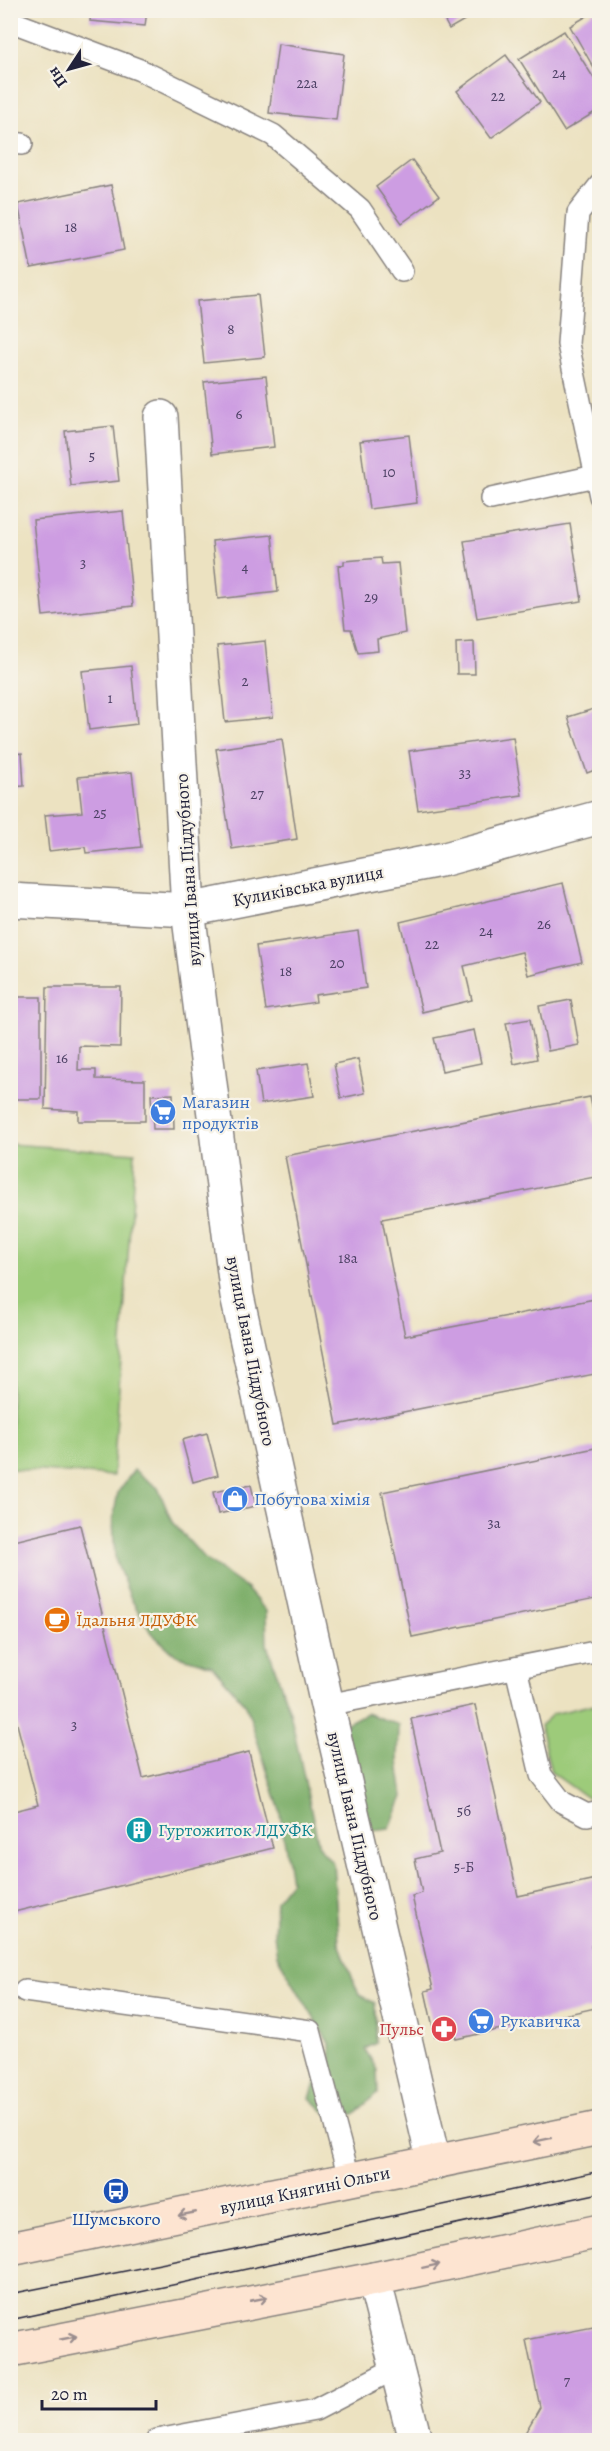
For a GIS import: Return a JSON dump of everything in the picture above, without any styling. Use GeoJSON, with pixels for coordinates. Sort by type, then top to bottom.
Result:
{"type":"FeatureCollection","features":[{"type":"Feature","properties":{"kind":"main road","name":"вулиця Княгині Ольги"},"geometry":{"type":"LineString","coordinates":[[10,2249],[600,2128]]}},
{"type":"Feature","properties":{"kind":"main road"},"geometry":{"type":"LineString","coordinates":[[10,2350],[600,2231]]}},
{"type":"Feature","properties":{"kind":"street","name":"вулиця Івана Піддубного"},"geometry":{"type":"LineString","coordinates":[[161,417],[188,910],[237,1296],[327,1705],[434,2163]]}},
{"type":"Feature","properties":{"kind":"street","name":"Куликівська вулиця"},"geometry":{"type":"LineString","coordinates":[[10,900],[188,910],[444,860],[600,817]]}},
{"type":"Feature","properties":{"kind":"street"},"geometry":{"type":"LineString","coordinates":[[374,2278],[415,2440]]}},
{"type":"Feature","properties":{"kind":"lane"},"geometry":{"type":"LineString","coordinates":[[10,21],[140,70],[273,135],[360,208],[402,271]]}},
{"type":"Feature","properties":{"kind":"lane"},"geometry":{"type":"LineString","coordinates":[[491,499],[597,486],[568,344],[578,213],[600,185]]}},
{"type":"Feature","properties":{"kind":"lane"},"geometry":{"type":"LineString","coordinates":[[327,1705],[600,1651]]}},
{"type":"Feature","properties":{"kind":"lane"},"geometry":{"type":"LineString","coordinates":[[516,1668],[541,1775],[562,1802],[587,1815],[600,1812]]}},
{"type":"Feature","properties":{"kind":"lane"},"geometry":{"type":"LineString","coordinates":[[25,1991],[310,2031],[350,2181]]}},
{"type":"Feature","properties":{"kind":"lane"},"geometry":{"type":"LineString","coordinates":[[157,2440],[315,2410],[398,2367]]}},
{"type":"Feature","properties":{"kind":"green space"},"geometry":{"type":"Polygon","coordinates":[[[10,1144],[135,1153],[113,1476],[11,1469],[10,1144]]]}},
{"type":"Feature","properties":{"kind":"green space"},"geometry":{"type":"Polygon","coordinates":[[[134,1470],[158,1488],[172,1522],[205,1559],[247,1589],[266,1611],[267,1645],[290,1712],[319,1847],[333,1863],[339,1943],[359,1995],[375,2003],[376,2043],[365,2049],[377,2070],[378,2093],[354,2114],[326,2113],[310,2098],[319,2073],[331,2063],[330,2045],[277,1956],[274,1934],[276,1900],[291,1881],[279,1808],[246,1705],[212,1666],[176,1655],[151,1633],[131,1599],[115,1559],[113,1519],[118,1492],[134,1470]]]}},
{"type":"Feature","properties":{"kind":"green space"},"geometry":{"type":"Polygon","coordinates":[[[599,1703],[599,1797],[589,1799],[551,1772],[540,1726],[553,1714],[599,1703]]]}},
{"type":"Feature","properties":{"kind":"green space"},"geometry":{"type":"Polygon","coordinates":[[[366,1713],[399,1725],[398,1761],[403,1797],[389,1829],[354,1833],[336,1729],[366,1713]]]}},
{"type":"Feature","properties":{"kind":"building"},"geometry":{"type":"Polygon","coordinates":[[[91,10],[147,10],[145,26],[90,21],[91,10]]]}},
{"type":"Feature","properties":{"kind":"building"},"geometry":{"type":"Polygon","coordinates":[[[439,10],[463,10],[468,18],[449,29],[439,10]]]}},
{"type":"Feature","properties":{"kind":"building"},"geometry":{"type":"Polygon","coordinates":[[[600,10],[600,79],[570,26],[600,10]]]}},
{"type":"Feature","properties":{"kind":"building"},"geometry":{"type":"Polygon","coordinates":[[[564,31],[600,88],[600,109],[564,131],[519,59],[564,31]]]}},
{"type":"Feature","properties":{"kind":"building"},"geometry":{"type":"Polygon","coordinates":[[[278,44],[344,54],[336,120],[269,113],[278,44]]]}},
{"type":"Feature","properties":{"kind":"building"},"geometry":{"type":"Polygon","coordinates":[[[506,55],[540,102],[491,138],[457,91],[506,55]]]}},
{"type":"Feature","properties":{"kind":"building"},"geometry":{"type":"Polygon","coordinates":[[[412,160],[439,196],[402,223],[376,187],[412,160]]]}},
{"type":"Feature","properties":{"kind":"building"},"geometry":{"type":"Polygon","coordinates":[[[111,185],[124,250],[31,268],[18,204],[111,185]]]}},
{"type":"Feature","properties":{"kind":"building"},"geometry":{"type":"Polygon","coordinates":[[[258,295],[265,357],[204,363],[197,301],[258,295]]]}},
{"type":"Feature","properties":{"kind":"building"},"geometry":{"type":"Polygon","coordinates":[[[266,376],[274,447],[212,454],[204,382],[266,376]]]}},
{"type":"Feature","properties":{"kind":"building"},"geometry":{"type":"Polygon","coordinates":[[[113,426],[119,481],[71,486],[65,431],[113,426]]]}},
{"type":"Feature","properties":{"kind":"building"},"geometry":{"type":"Polygon","coordinates":[[[409,435],[417,503],[369,509],[360,441],[409,435]]]}},
{"type":"Feature","properties":{"kind":"building"},"geometry":{"type":"Polygon","coordinates":[[[123,511],[133,606],[43,616],[33,520],[123,511]]]}},
{"type":"Feature","properties":{"kind":"building"},"geometry":{"type":"Polygon","coordinates":[[[570,524],[582,601],[477,618],[464,541],[570,524]]]}},
{"type":"Feature","properties":{"kind":"building"},"geometry":{"type":"Polygon","coordinates":[[[272,535],[278,592],[218,599],[212,541],[272,535]]]}},
{"type":"Feature","properties":{"kind":"building"},"geometry":{"type":"Polygon","coordinates":[[[381,558],[382,564],[398,563],[405,633],[377,639],[378,651],[358,653],[351,629],[345,629],[338,566],[344,565],[344,561],[381,558]]]}},
{"type":"Feature","properties":{"kind":"building"},"geometry":{"type":"Polygon","coordinates":[[[265,641],[273,717],[225,722],[217,646],[265,641]]]}},
{"type":"Feature","properties":{"kind":"building"},"geometry":{"type":"Polygon","coordinates":[[[474,642],[475,674],[457,674],[456,643],[474,642]]]}},
{"type":"Feature","properties":{"kind":"building"},"geometry":{"type":"Polygon","coordinates":[[[131,666],[137,724],[89,730],[82,671],[131,666]]]}},
{"type":"Feature","properties":{"kind":"building"},"geometry":{"type":"Polygon","coordinates":[[[600,707],[600,768],[587,773],[568,717],[600,707]]]}},
{"type":"Feature","properties":{"kind":"building"},"geometry":{"type":"Polygon","coordinates":[[[513,737],[522,795],[418,810],[409,751],[513,737]]]}},
{"type":"Feature","properties":{"kind":"building"},"geometry":{"type":"Polygon","coordinates":[[[282,739],[297,839],[232,849],[216,749],[282,739]]]}},
{"type":"Feature","properties":{"kind":"building"},"geometry":{"type":"Polygon","coordinates":[[[22,753],[24,786],[10,787],[10,754],[22,753]]]}},
{"type":"Feature","properties":{"kind":"building"},"geometry":{"type":"Polygon","coordinates":[[[132,772],[141,847],[86,853],[85,847],[49,851],[45,815],[82,812],[78,777],[132,772]]]}},
{"type":"Feature","properties":{"kind":"building"},"geometry":{"type":"Polygon","coordinates":[[[563,883],[582,962],[528,975],[522,952],[464,966],[472,1000],[422,1012],[400,922],[563,883]]]}},
{"type":"Feature","properties":{"kind":"building"},"geometry":{"type":"Polygon","coordinates":[[[358,931],[366,988],[315,995],[316,1002],[266,1010],[256,946],[358,931]]]}},
{"type":"Feature","properties":{"kind":"building"},"geometry":{"type":"Polygon","coordinates":[[[47,987],[121,987],[120,1047],[79,1046],[78,1070],[96,1070],[96,1079],[145,1080],[145,1121],[78,1121],[78,1111],[45,1109],[47,987]]]}},
{"type":"Feature","properties":{"kind":"building"},"geometry":{"type":"Polygon","coordinates":[[[10,997],[41,997],[41,1099],[11,1099],[10,997]]]}},
{"type":"Feature","properties":{"kind":"building"},"geometry":{"type":"Polygon","coordinates":[[[571,1000],[579,1045],[548,1051],[539,1006],[571,1000]]]}},
{"type":"Feature","properties":{"kind":"building"},"geometry":{"type":"Polygon","coordinates":[[[530,1019],[537,1059],[514,1064],[506,1023],[530,1019]]]}},
{"type":"Feature","properties":{"kind":"building"},"geometry":{"type":"Polygon","coordinates":[[[474,1030],[481,1063],[442,1071],[434,1038],[474,1030]]]}},
{"type":"Feature","properties":{"kind":"building"},"geometry":{"type":"Polygon","coordinates":[[[358,1059],[365,1093],[341,1098],[334,1064],[358,1059]]]}},
{"type":"Feature","properties":{"kind":"building"},"geometry":{"type":"Polygon","coordinates":[[[308,1063],[314,1096],[261,1104],[256,1071],[308,1063]]]}},
{"type":"Feature","properties":{"kind":"building","name":"Магазин продуктів"},"geometry":{"type":"Polygon","coordinates":[[[173,1094],[174,1129],[153,1129],[151,1095],[173,1094]]]}},
{"type":"Feature","properties":{"kind":"building"},"geometry":{"type":"Polygon","coordinates":[[[590,1097],[600,1143],[600,1176],[382,1219],[405,1336],[600,1298],[600,1373],[337,1425],[285,1156],[590,1097]]]}},
{"type":"Feature","properties":{"kind":"building"},"geometry":{"type":"Polygon","coordinates":[[[207,1433],[218,1475],[193,1482],[182,1440],[207,1433]]]}},
{"type":"Feature","properties":{"kind":"building"},"geometry":{"type":"Polygon","coordinates":[[[600,1447],[600,1598],[412,1637],[382,1492],[600,1447]]]}},
{"type":"Feature","properties":{"kind":"building","name":"Побутова хімія"},"geometry":{"type":"Polygon","coordinates":[[[251,1485],[256,1506],[218,1514],[213,1492],[251,1485]]]}},
{"type":"Feature","properties":{"kind":"building"},"geometry":{"type":"Polygon","coordinates":[[[80,1525],[143,1778],[249,1752],[273,1848],[10,1913],[10,1812],[38,1805],[10,1697],[10,1542],[80,1525]]]}},
{"type":"Feature","properties":{"kind":"building"},"geometry":{"type":"Polygon","coordinates":[[[475,1705],[518,1896],[600,1878],[600,1944],[591,1946],[600,1983],[600,2007],[456,2039],[454,2032],[435,2036],[425,1991],[433,1989],[412,1896],[422,1893],[415,1859],[440,1853],[411,1719],[475,1705]]]}},
{"type":"Feature","properties":{"kind":"building"},"geometry":{"type":"Polygon","coordinates":[[[593,2327],[600,2355],[600,2440],[521,2440],[540,2407],[526,2340],[593,2327]]]}},
{"type":"Feature","properties":{"kind":"tram line"},"geometry":{"type":"LineString","coordinates":[[10,2294],[295,2237],[600,2171]]}},
{"type":"Feature","properties":{"kind":"tram line"},"geometry":{"type":"LineString","coordinates":[[10,2320],[600,2193]]}},
{"type":"Feature","properties":{"kind":"place","name":"Магазин продуктів"},"geometry":{"type":"Point","coordinates":[163,1112]}},
{"type":"Feature","properties":{"kind":"place","name":"Побутова хімія"},"geometry":{"type":"Point","coordinates":[235,1499]}},
{"type":"Feature","properties":{"kind":"place","name":"Їдальня ЛДУФК"},"geometry":{"type":"Point","coordinates":[57,1620]}},
{"type":"Feature","properties":{"kind":"place","name":"Гуртожиток ЛДУФК"},"geometry":{"type":"Point","coordinates":[139,1830]}},
{"type":"Feature","properties":{"kind":"place","name":"Рукавичка"},"geometry":{"type":"Point","coordinates":[481,2021]}},
{"type":"Feature","properties":{"kind":"place","name":"Пульс"},"geometry":{"type":"Point","coordinates":[444,2029]}},
{"type":"Feature","properties":{"kind":"place","name":"Шумського"},"geometry":{"type":"Point","coordinates":[116,2191]}}]}
